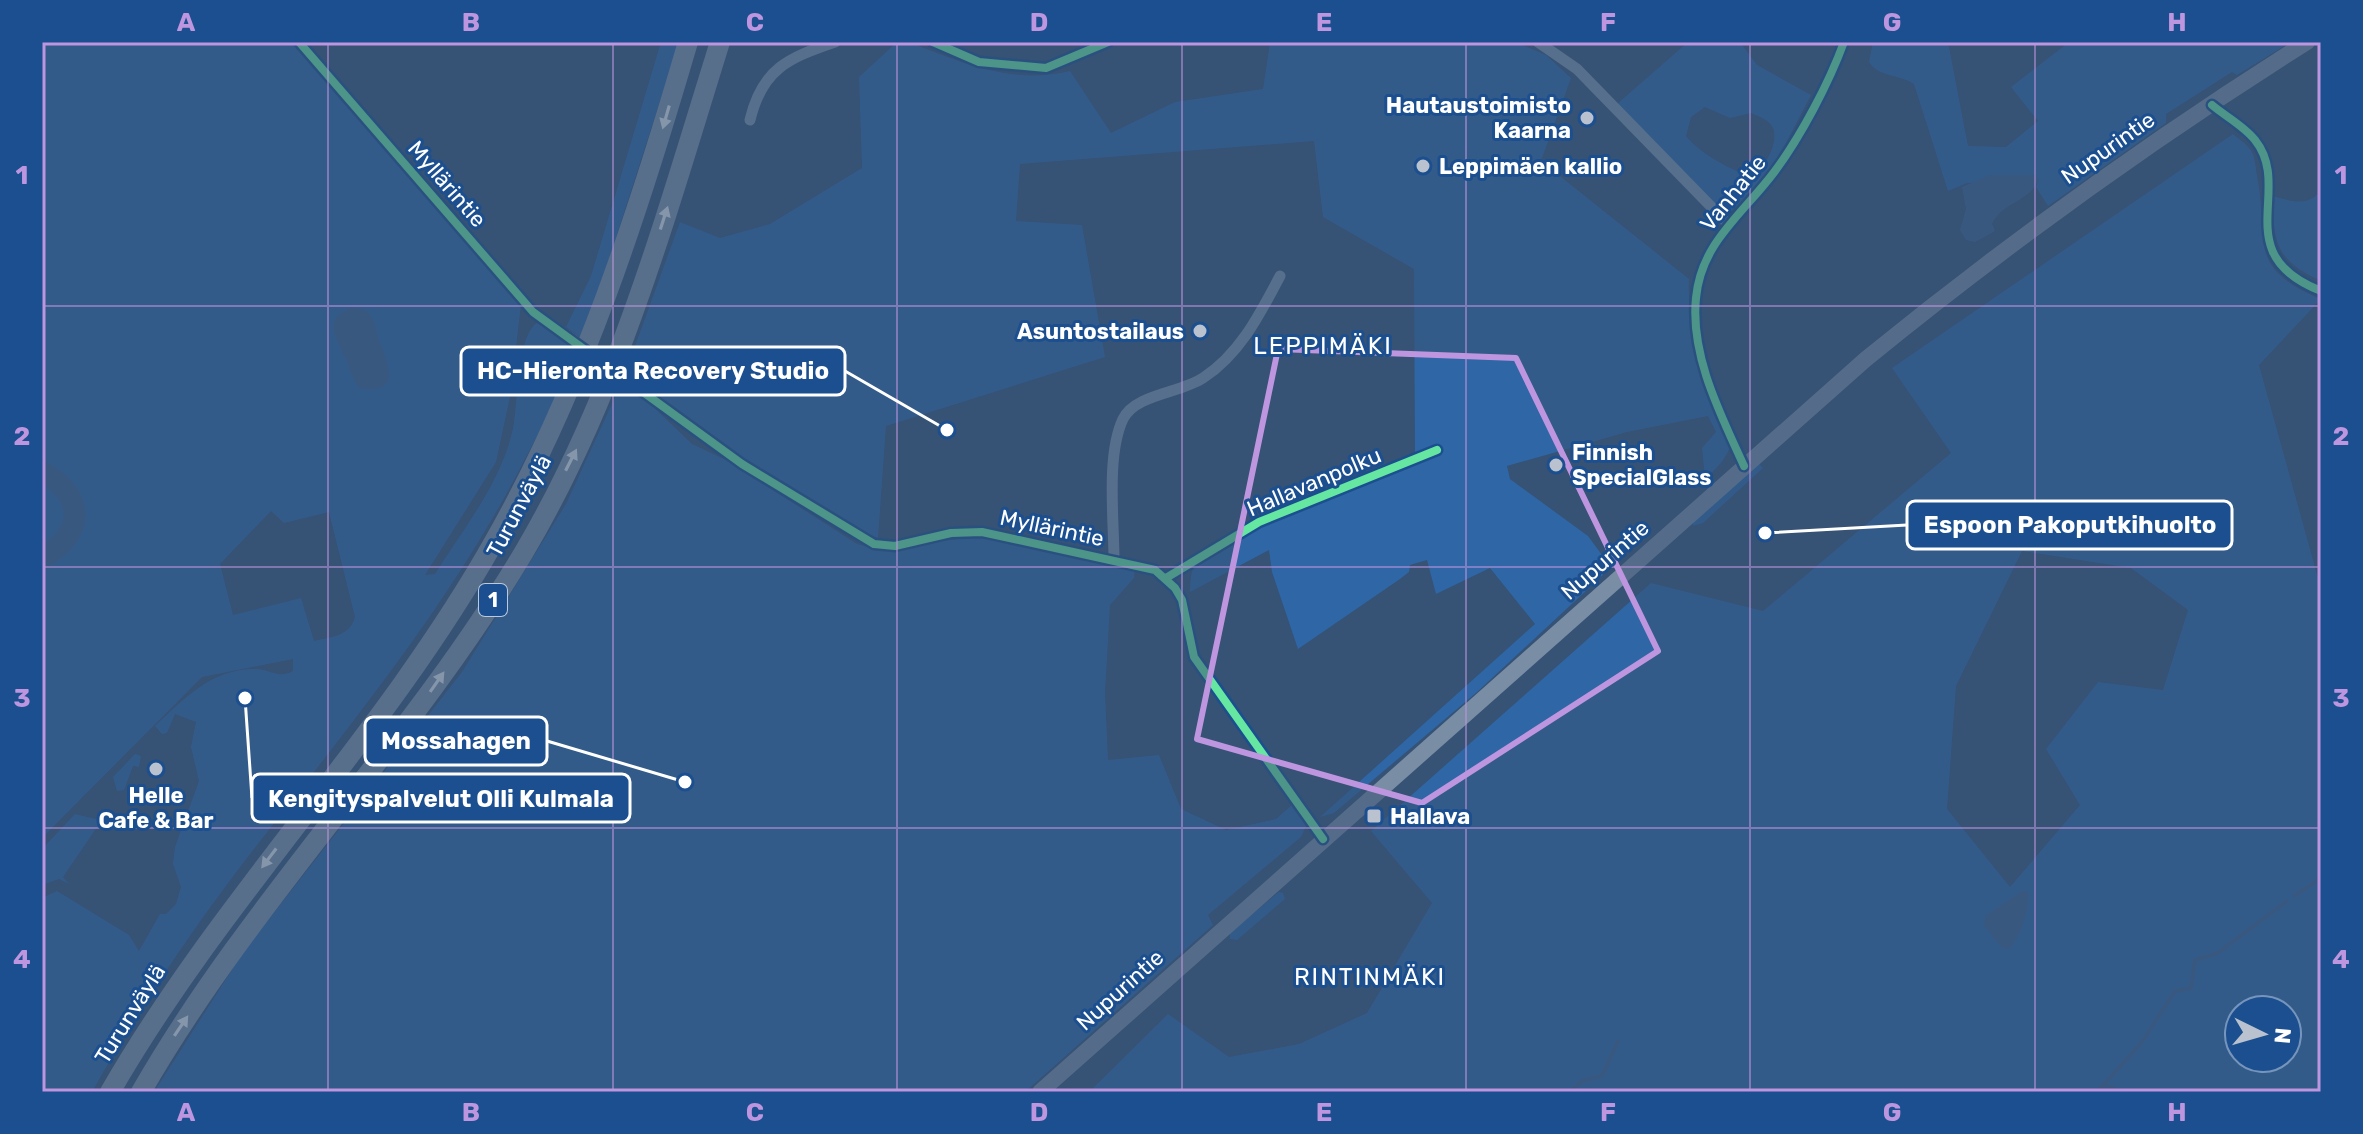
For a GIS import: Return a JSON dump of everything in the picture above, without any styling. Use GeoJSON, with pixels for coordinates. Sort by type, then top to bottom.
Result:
{"type":"FeatureCollection","features":[{"type":"Feature","properties":{"kind":"highway","name":"Turunväylä"},"geometry":{"type":"LineString","coordinates":[[110,1092],[201,949],[401,684],[495,540],[555,421],[604,305],[688,42]]}},
{"type":"Feature","properties":{"kind":"highway","name":"Turunväylä"},"geometry":{"type":"LineString","coordinates":[[141,1092],[222,964],[424,701],[525,551],[585,432],[635,308],[720,42]]}},
{"type":"Feature","properties":{"kind":"main road","name":"Nupurintie"},"geometry":{"type":"LineString","coordinates":[[1040,1092],[1866,359],[1985,262],[2307,42]]}},
{"type":"Feature","properties":{"kind":"street","name":"Myllärintie"},"geometry":{"type":"LineString","coordinates":[[299,42],[533,312],[575,341]]}},
{"type":"Feature","properties":{"kind":"street"},"geometry":{"type":"LineString","coordinates":[[750,120],[756,95],[771,72],[804,53],[835,42]]}},
{"type":"Feature","properties":{"kind":"street"},"geometry":{"type":"LineString","coordinates":[[933,42],[979,62],[1046,68],[1108,42]]}},
{"type":"Feature","properties":{"kind":"street"},"geometry":{"type":"LineString","coordinates":[[1538,42],[1577,69],[1728,224]]}},
{"type":"Feature","properties":{"kind":"street","name":"Vanhatie"},"geometry":{"type":"LineString","coordinates":[[1744,466],[1719,412],[1697,331],[1699,279],[1710,251],[1728,224],[1753,199],[1791,149],[1844,42]]}},
{"type":"Feature","properties":{"kind":"street"},"geometry":{"type":"LineString","coordinates":[[2212,105],[2256,141],[2267,181],[2266,226],[2281,268],[2290,277],[2321,291]]}},
{"type":"Feature","properties":{"kind":"street"},"geometry":{"type":"LineString","coordinates":[[1114,560],[1115,456],[1124,416],[1140,403],[1182,389],[1216,368],[1257,321],[1280,276]]}},
{"type":"Feature","properties":{"kind":"street","name":"Myllärintie"},"geometry":{"type":"LineString","coordinates":[[623,376],[742,464],[874,544],[895,546],[951,533],[982,532],[1146,566],[1175,588],[1182,600],[1194,657],[1323,839]]}},
{"type":"Feature","properties":{"kind":"highlighted area"},"geometry":{"type":"Polygon","coordinates":[[[1278,349],[1516,358],[1658,651],[1422,803],[1197,739],[1278,349]]]}},
{"type":"Feature","properties":{"kind":"shaded area"},"geometry":{"type":"Polygon","coordinates":[[[42,42],[293,42],[521,304],[511,392],[496,462],[425,575],[435,574],[482,502],[502,463],[514,423],[522,354],[530,330],[537,323],[576,346],[547,416],[470,556],[373,695],[197,926],[132,1024],[92,1092],[42,1092],[42,898],[57,891],[129,935],[139,951],[160,914],[166,914],[176,904],[181,887],[173,864],[175,847],[199,781],[191,747],[196,722],[175,714],[167,733],[162,734],[155,726],[189,695],[213,679],[241,670],[288,673],[293,671],[293,659],[202,677],[42,838],[42,42]],[[271,511],[220,564],[233,615],[301,598],[314,641],[344,632],[355,617],[329,512],[284,523],[271,511]]]}},
{"type":"Feature","properties":{"kind":"shaded area"},"geometry":{"type":"Polygon","coordinates":[[[661,42],[679,42],[589,321],[580,337],[566,327],[591,276],[661,42]]]}},
{"type":"Feature","properties":{"kind":"shaded area"},"geometry":{"type":"Polygon","coordinates":[[[897,42],[909,42],[968,64],[1008,74],[1049,75],[1070,71],[1111,133],[1175,102],[1263,89],[1270,43],[1522,45],[1546,55],[1571,78],[1541,161],[1689,279],[1695,345],[1713,409],[1729,439],[1728,452],[1705,478],[1702,448],[1716,432],[1708,416],[1627,432],[1507,466],[1510,479],[1588,536],[1608,563],[1601,570],[1603,575],[1476,693],[1334,813],[1320,817],[1535,624],[1490,568],[1436,594],[1427,560],[1410,565],[1409,572],[1400,579],[1298,649],[1272,572],[1269,550],[1190,592],[1193,568],[1203,557],[1262,524],[1415,461],[1414,269],[1323,217],[1314,141],[1020,164],[1016,221],[1082,225],[1105,357],[886,426],[878,538],[859,532],[741,456],[626,371],[680,222],[720,238],[770,224],[862,168],[859,77],[897,42]]]}},
{"type":"Feature","properties":{"kind":"shaded area"},"geometry":{"type":"Polygon","coordinates":[[[1688,42],[1740,42],[1757,65],[1811,95],[1766,175],[1728,213],[1721,212],[1617,104],[1688,42]],[[1705,107],[1691,117],[1686,136],[1718,161],[1755,176],[1773,147],[1773,128],[1767,121],[1751,113],[1730,118],[1705,107]]]}},
{"type":"Feature","properties":{"kind":"shaded area"},"geometry":{"type":"Polygon","coordinates":[[[1873,42],[1948,42],[1968,146],[2006,147],[2038,121],[2011,87],[2064,46],[2064,42],[2291,42],[2237,75],[2232,72],[2166,114],[2166,123],[2048,206],[2036,187],[2039,179],[1967,183],[1948,191],[1914,84],[1873,67],[1869,62],[1873,42]]]}},
{"type":"Feature","properties":{"kind":"shaded area"},"geometry":{"type":"Polygon","coordinates":[[[2233,134],[2246,145],[2252,152],[2255,164],[2265,250],[2270,263],[2297,287],[2321,299],[2259,365],[2321,589],[2321,1092],[1089,1092],[1168,1014],[1229,1057],[1299,1044],[1367,1013],[1432,903],[1371,831],[1651,583],[1763,611],[1951,453],[1892,368],[2233,134]],[[2022,551],[1956,686],[1947,809],[2010,887],[2080,805],[2046,749],[2098,682],[2163,690],[2188,610],[2131,568],[2022,551]]]}},
{"type":"Feature","properties":{"kind":"shaded area"},"geometry":{"type":"Polygon","coordinates":[[[1990,175],[2034,175],[2039,179],[2029,193],[1997,216],[1992,224],[1995,231],[1975,242],[1966,240],[1960,230],[1966,209],[1962,187],[1990,175]]]}},
{"type":"Feature","properties":{"kind":"shaded area"},"geometry":{"type":"Polygon","coordinates":[[[2321,189],[2321,281],[2295,265],[2280,248],[2274,226],[2273,196],[2305,201],[2321,189]]]}},
{"type":"Feature","properties":{"kind":"shaded area"},"geometry":{"type":"Polygon","coordinates":[[[352,308],[359,308],[371,316],[388,365],[388,381],[374,389],[361,389],[356,384],[334,330],[337,317],[352,308]]]}},
{"type":"Feature","properties":{"kind":"shaded area"},"geometry":{"type":"Polygon","coordinates":[[[622,382],[641,395],[692,444],[726,460],[857,544],[876,549],[982,536],[1135,567],[1134,578],[1110,605],[1105,693],[1108,760],[1159,755],[1181,809],[1226,830],[1276,819],[1293,804],[1306,826],[1301,837],[1208,915],[1213,925],[1025,1092],[154,1092],[244,951],[462,672],[566,504],[622,382]]]}},
{"type":"Feature","properties":{"kind":"shaded area"},"geometry":{"type":"Polygon","coordinates":[[[1759,464],[1763,468],[1703,523],[1693,526],[1693,521],[1759,464]]]}},
{"type":"Feature","properties":{"kind":"shaded area"},"geometry":{"type":"Polygon","coordinates":[[[135,754],[141,756],[139,767],[133,766],[124,790],[117,791],[113,777],[135,754]]]}},
{"type":"Feature","properties":{"kind":"shaded area"},"geometry":{"type":"Polygon","coordinates":[[[75,814],[100,820],[106,830],[97,827],[63,877],[69,884],[59,879],[42,885],[42,849],[75,814]]]}},
{"type":"Feature","properties":{"kind":"shaded area"},"geometry":{"type":"Polygon","coordinates":[[[2022,891],[2028,891],[2024,922],[2009,949],[2002,948],[1984,926],[1985,916],[2022,891]]]}},
{"type":"Feature","properties":{"kind":"shaded area"},"geometry":{"type":"Polygon","coordinates":[[[1279,892],[1285,899],[1237,940],[1230,939],[1230,933],[1279,892]]]}},
{"type":"Feature","properties":{"kind":"waterway"},"geometry":{"type":"LineString","coordinates":[[42,472],[66,492],[75,514],[67,537],[42,558]]}},
{"type":"Feature","properties":{"kind":"waterway"},"geometry":{"type":"LineString","coordinates":[[2294,896],[2321,878]]}},
{"type":"Feature","properties":{"kind":"waterway"},"geometry":{"type":"LineString","coordinates":[[2097,1092],[2142,1042],[2175,991],[2191,988],[2195,960],[2218,953],[2287,901]]}},
{"type":"Feature","properties":{"kind":"waterway"},"geometry":{"type":"LineString","coordinates":[[1571,1092],[1581,1081],[1602,1076],[1618,1041]]}},
{"type":"Feature","properties":{"kind":"waterway"},"geometry":{"type":"LineString","coordinates":[[2104,1085],[2123,1092]]}},
{"type":"Feature","properties":{"kind":"tunnel"},"geometry":{"type":"LineString","coordinates":[[582,346],[613,369]]}},
{"type":"Feature","properties":{"kind":"cycle path"},"geometry":{"type":"LineString","coordinates":[[299,42],[533,312],[742,464],[874,544],[895,546],[951,533],[982,532],[1155,570],[1175,588],[1182,600],[1194,657],[1323,839]]}},
{"type":"Feature","properties":{"kind":"cycle path"},"geometry":{"type":"LineString","coordinates":[[933,42],[979,62],[1046,68],[1108,42]]}},
{"type":"Feature","properties":{"kind":"cycle path"},"geometry":{"type":"LineString","coordinates":[[1744,466],[1702,363],[1695,320],[1700,278],[1715,244],[1795,142],[1844,42]]}},
{"type":"Feature","properties":{"kind":"cycle path"},"geometry":{"type":"LineString","coordinates":[[2212,105],[2251,135],[2265,159],[2269,179],[2269,240],[2277,259],[2293,276],[2321,291]]}},
{"type":"Feature","properties":{"kind":"cycle path","name":"Hallavanpolku"},"geometry":{"type":"LineString","coordinates":[[1166,578],[1259,522],[1437,450]]}},
{"type":"Feature","properties":{"kind":"place","name":"Hautaustoimisto Kaarna"},"geometry":{"type":"Point","coordinates":[1587,118]}},
{"type":"Feature","properties":{"kind":"place","name":"Leppimäen kallio"},"geometry":{"type":"Point","coordinates":[1423,166]}},
{"type":"Feature","properties":{"kind":"place","name":"Asuntostailaus"},"geometry":{"type":"Point","coordinates":[1200,331]}},
{"type":"Feature","properties":{"kind":"place","name":"HC-Hieronta Recovery Studio"},"geometry":{"type":"Point","coordinates":[947,430]}},
{"type":"Feature","properties":{"kind":"place","name":"Finnish SpecialGlass"},"geometry":{"type":"Point","coordinates":[1556,465]}},
{"type":"Feature","properties":{"kind":"place","name":"Espoon Pakoputkihuolto"},"geometry":{"type":"Point","coordinates":[1765,533]}},
{"type":"Feature","properties":{"kind":"place","name":"Kengityspalvelut Olli Kulmala"},"geometry":{"type":"Point","coordinates":[245,698]}},
{"type":"Feature","properties":{"kind":"place","name":"Helle Cafe & Bar"},"geometry":{"type":"Point","coordinates":[156,769]}},
{"type":"Feature","properties":{"kind":"place","name":"Mossahagen"},"geometry":{"type":"Point","coordinates":[685,782]}},
{"type":"Feature","properties":{"kind":"place","name":"Hallava"},"geometry":{"type":"Point","coordinates":[1374,816]}},
{"type":"Feature","properties":{"kind":"district","name":"LEPPIMÄKI"},"geometry":{"type":"Point","coordinates":[1323,346]}},
{"type":"Feature","properties":{"kind":"district","name":"RINTINMÄKI"},"geometry":{"type":"Point","coordinates":[1370,977]}}]}
